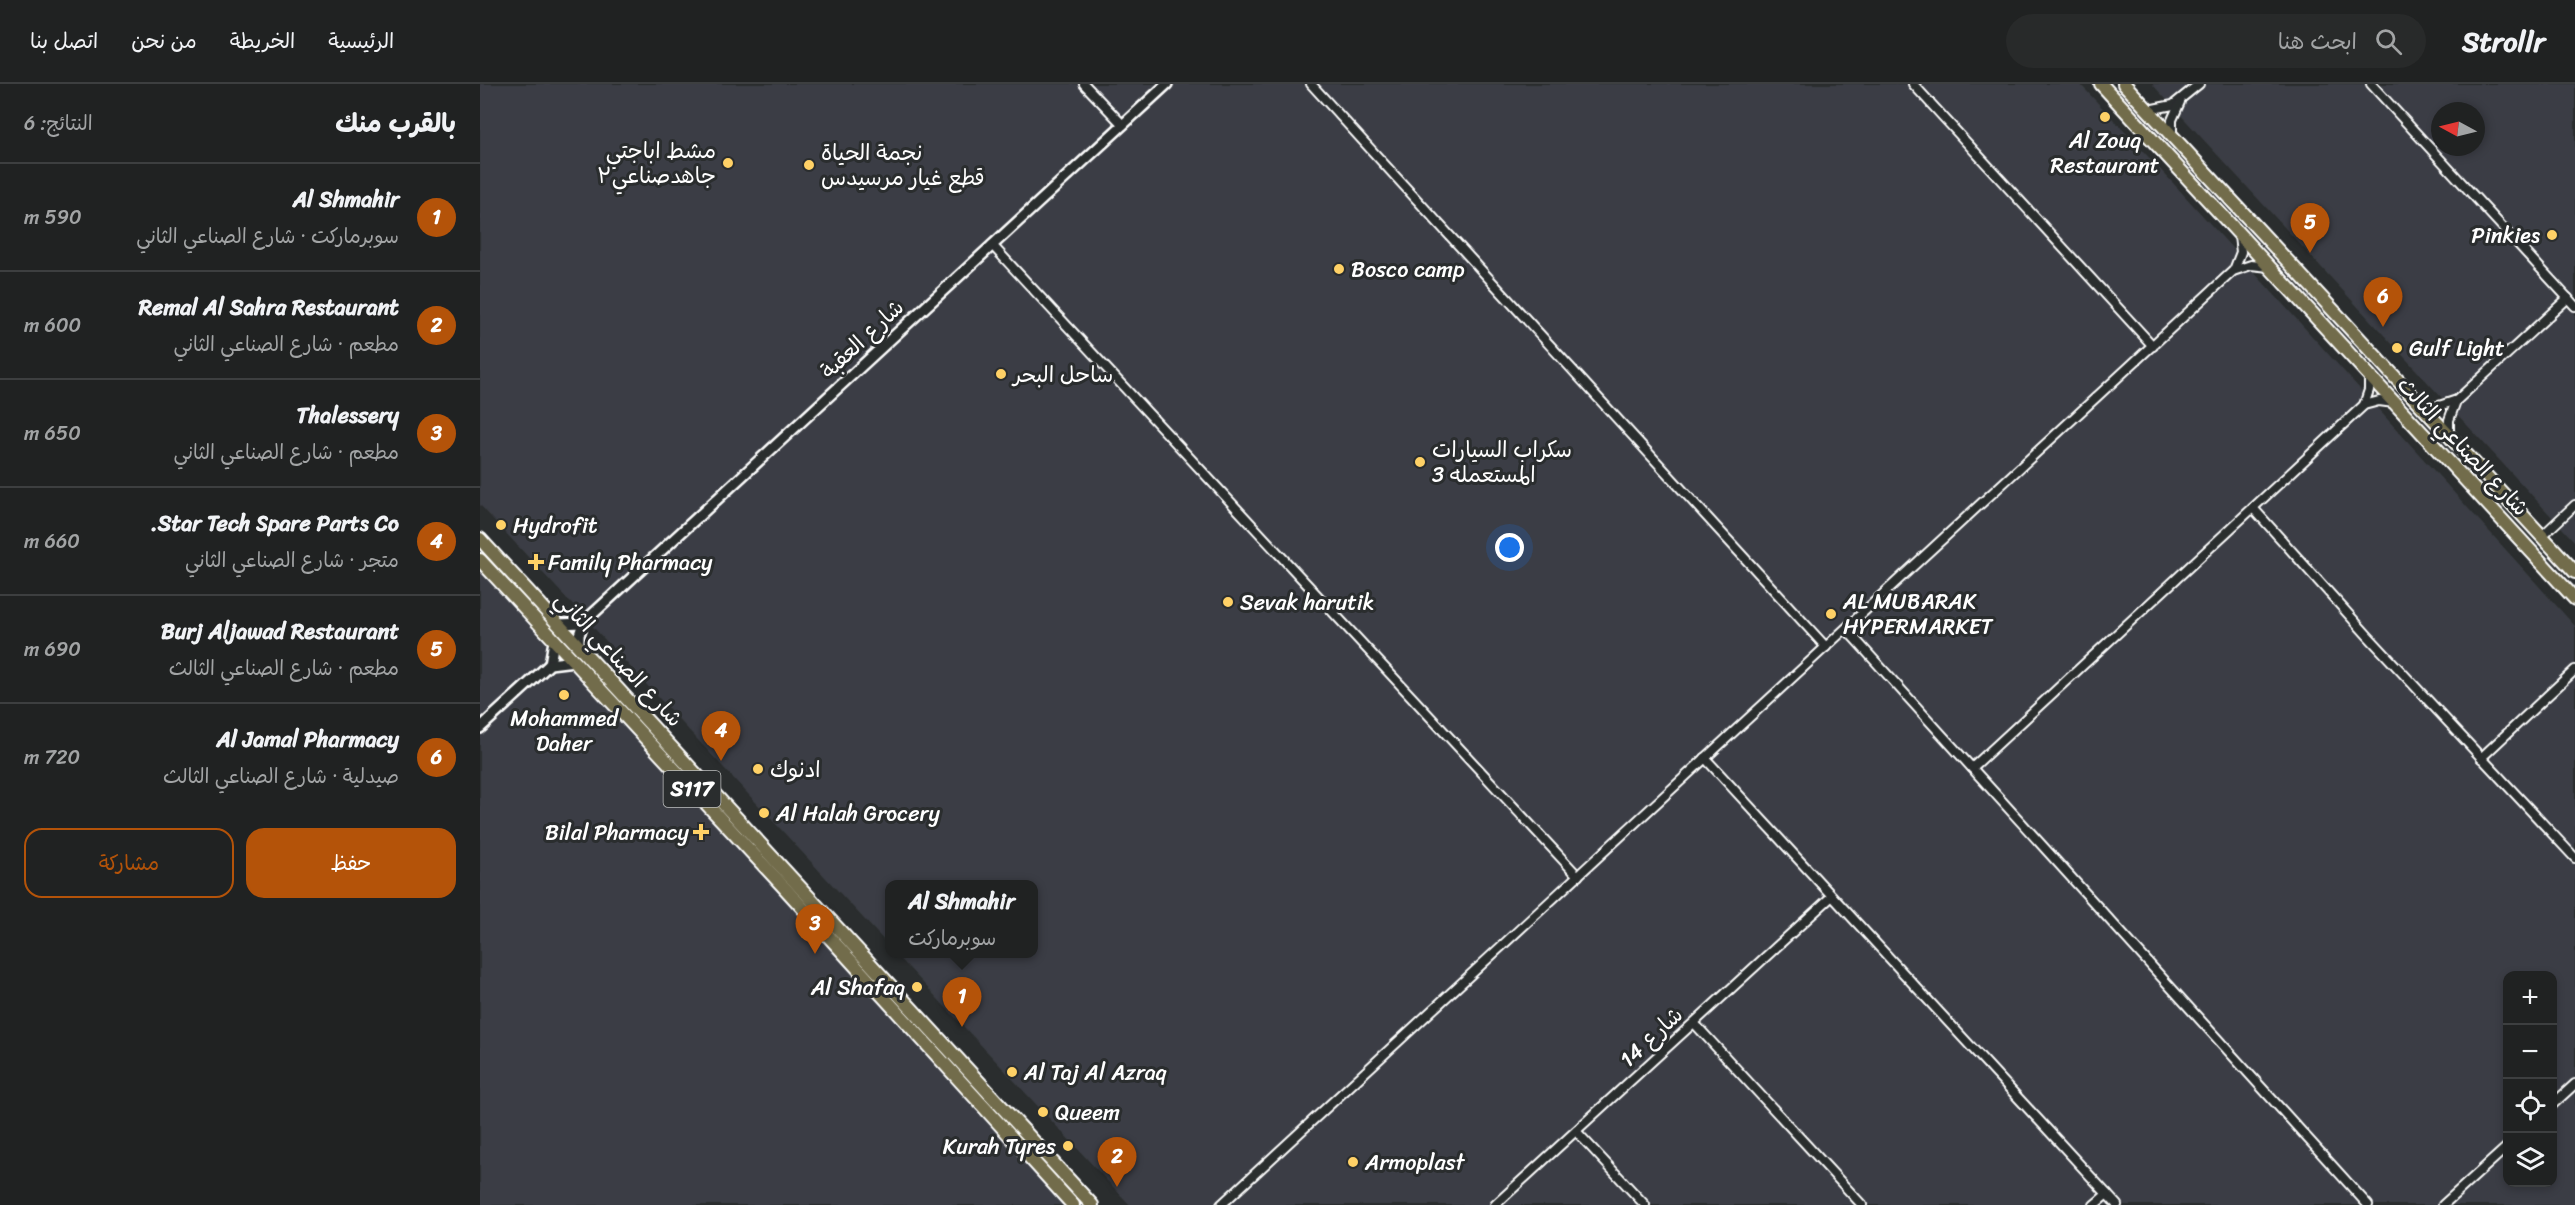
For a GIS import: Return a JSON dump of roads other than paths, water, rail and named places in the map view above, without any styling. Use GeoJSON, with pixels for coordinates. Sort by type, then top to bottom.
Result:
{"type":"FeatureCollection","features":[{"type":"Feature","properties":{"kind":"main road","name":"شارع الصناعي الثالث"},"geometry":{"type":"LineString","coordinates":[[2101,84],[2575,599]]}},
{"type":"Feature","properties":{"kind":"main road","name":"شارع الصناعي الثالث"},"geometry":{"type":"LineString","coordinates":[[2124,84],[2575,572]]}},
{"type":"Feature","properties":{"kind":"main road","name":"شارع الصناعي الثاني"},"geometry":{"type":"LineString","coordinates":[[480,539],[1092,1205]]}},
{"type":"Feature","properties":{"kind":"main road","name":"شارع الصناعي الثاني"},"geometry":{"type":"LineString","coordinates":[[480,560],[1073,1205]]}},
{"type":"Feature","properties":{"kind":"street"},"geometry":{"type":"LineString","coordinates":[[1084,84],[1123,125]]}},
{"type":"Feature","properties":{"kind":"street","name":"شارع العقبة"},"geometry":{"type":"LineString","coordinates":[[583,623],[1167,84]]}},
{"type":"Feature","properties":{"kind":"street"},"geometry":{"type":"LineString","coordinates":[[1311,84],[1826,647]]}},
{"type":"Feature","properties":{"kind":"street"},"geometry":{"type":"LineString","coordinates":[[1913,84],[2153,346]]}},
{"type":"Feature","properties":{"kind":"street"},"geometry":{"type":"LineString","coordinates":[[2172,135],[2174,113],[2181,101],[2199,84]]}},
{"type":"Feature","properties":{"kind":"street"},"geometry":{"type":"LineString","coordinates":[[2371,84],[2575,306]]}},
{"type":"Feature","properties":{"kind":"street"},"geometry":{"type":"LineString","coordinates":[[2148,110],[2166,108],[2181,101]]}},
{"type":"Feature","properties":{"kind":"street"},"geometry":{"type":"LineString","coordinates":[[1221,1205],[2233,271],[2241,252],[2237,232]]}},
{"type":"Feature","properties":{"kind":"street"},"geometry":{"type":"LineString","coordinates":[[992,245],[1578,876]]}},
{"type":"Feature","properties":{"kind":"street"},"geometry":{"type":"LineString","coordinates":[[2233,271],[2251,265],[2270,268]]}},
{"type":"Feature","properties":{"kind":"street"},"geometry":{"type":"LineString","coordinates":[[2449,435],[2451,413],[2457,400],[2568,298]]}},
{"type":"Feature","properties":{"kind":"street"},"geometry":{"type":"LineString","coordinates":[[2364,405],[2369,390],[2369,375]]}},
{"type":"Feature","properties":{"kind":"street"},"geometry":{"type":"LineString","coordinates":[[2422,405],[2436,407],[2457,400]]}},
{"type":"Feature","properties":{"kind":"street"},"geometry":{"type":"LineString","coordinates":[[1972,768],[2364,405],[2379,401],[2395,403]]}},
{"type":"Feature","properties":{"kind":"street"},"geometry":{"type":"LineString","coordinates":[[2542,536],[2575,505]]}},
{"type":"Feature","properties":{"kind":"street"},"geometry":{"type":"LineString","coordinates":[[2253,507],[2368,636],[2575,858]]}},
{"type":"Feature","properties":{"kind":"street"},"geometry":{"type":"LineString","coordinates":[[558,624],[583,623],[579,635],[579,648]]}},
{"type":"Feature","properties":{"kind":"street"},"geometry":{"type":"LineString","coordinates":[[1846,629],[2368,1205]]}},
{"type":"Feature","properties":{"kind":"street"},"geometry":{"type":"LineString","coordinates":[[550,664],[554,641]]}},
{"type":"Feature","properties":{"kind":"street"},"geometry":{"type":"LineString","coordinates":[[480,728],[550,664],[574,661]]}},
{"type":"Feature","properties":{"kind":"street"},"geometry":{"type":"LineString","coordinates":[[2481,758],[2575,670]]}},
{"type":"Feature","properties":{"kind":"street"},"geometry":{"type":"LineString","coordinates":[[1705,758],[2117,1205]]}},
{"type":"Feature","properties":{"kind":"street","name":"شارع 14"},"geometry":{"type":"LineString","coordinates":[[1495,1205],[1832,896]]}},
{"type":"Feature","properties":{"kind":"street"},"geometry":{"type":"LineString","coordinates":[[1694,1023],[1862,1205]]}},
{"type":"Feature","properties":{"kind":"street"},"geometry":{"type":"LineString","coordinates":[[2557,1101],[2575,1084]]}},
{"type":"Feature","properties":{"kind":"street"},"geometry":{"type":"LineString","coordinates":[[1576,1131],[1645,1205]]}},
{"type":"Feature","properties":{"kind":"street"},"geometry":{"type":"LineString","coordinates":[[2443,1205],[2503,1151]]}},
{"type":"Feature","properties":{"kind":"street"},"geometry":{"type":"LineString","coordinates":[[2094,1205],[2107,1194]]}},
{"type":"Feature","properties":{"kind":"place","name":"Al Zouq Restaurant"},"geometry":{"type":"Point","coordinates":[2105,117]}},
{"type":"Feature","properties":{"kind":"place","name":"مشط اباجتي جاهدصناعي٣"},"geometry":{"type":"Point","coordinates":[728,163]}},
{"type":"Feature","properties":{"kind":"place","name":"نجمة الحياة قطع غيار مرسيدس"},"geometry":{"type":"Point","coordinates":[809,165]}},
{"type":"Feature","properties":{"kind":"place","name":"Pinkies"},"geometry":{"type":"Point","coordinates":[2552,235]}},
{"type":"Feature","properties":{"kind":"place","name":"Burj Aljawad Restaurant"},"geometry":{"type":"Point","coordinates":[2310,253]}},
{"type":"Feature","properties":{"kind":"place","name":"Bosco camp"},"geometry":{"type":"Point","coordinates":[1339,269]}},
{"type":"Feature","properties":{"kind":"place","name":"Al Jamal Pharmacy"},"geometry":{"type":"Point","coordinates":[2383,327]}},
{"type":"Feature","properties":{"kind":"place","name":"Gulf Light"},"geometry":{"type":"Point","coordinates":[2397,348]}},
{"type":"Feature","properties":{"kind":"place","name":"ساحل البحر"},"geometry":{"type":"Point","coordinates":[1001,374]}},
{"type":"Feature","properties":{"kind":"place","name":"سكراب السيارات المستعمله 3"},"geometry":{"type":"Point","coordinates":[1420,462]}},
{"type":"Feature","properties":{"kind":"place","name":"Hydrofit"},"geometry":{"type":"Point","coordinates":[501,525]}},
{"type":"Feature","properties":{"kind":"place","name":"Family Pharmacy"},"geometry":{"type":"Point","coordinates":[536,562]}},
{"type":"Feature","properties":{"kind":"place","name":"Sevak harutik"},"geometry":{"type":"Point","coordinates":[1228,602]}},
{"type":"Feature","properties":{"kind":"place","name":"AL MUBARAK HYPERMARKET"},"geometry":{"type":"Point","coordinates":[1831,614]}},
{"type":"Feature","properties":{"kind":"place","name":"Mohammed Daher"},"geometry":{"type":"Point","coordinates":[564,695]}},
{"type":"Feature","properties":{"kind":"place","name":"Star Tech Spare Parts Co."},"geometry":{"type":"Point","coordinates":[721,761]}},
{"type":"Feature","properties":{"kind":"place","name":"ادنوك"},"geometry":{"type":"Point","coordinates":[758,769]}},
{"type":"Feature","properties":{"kind":"place","name":"Al Halah Grocery"},"geometry":{"type":"Point","coordinates":[764,813]}},
{"type":"Feature","properties":{"kind":"place","name":"Bilal Pharmacy"},"geometry":{"type":"Point","coordinates":[701,832]}},
{"type":"Feature","properties":{"kind":"place","name":"Thalessery"},"geometry":{"type":"Point","coordinates":[815,954]}},
{"type":"Feature","properties":{"kind":"place","name":"Al Shafaq"},"geometry":{"type":"Point","coordinates":[917,987]}},
{"type":"Feature","properties":{"kind":"place","name":"Al Shmahir"},"geometry":{"type":"Point","coordinates":[962,1027]}},
{"type":"Feature","properties":{"kind":"place","name":"Al Taj Al Azraq"},"geometry":{"type":"Point","coordinates":[1012,1072]}},
{"type":"Feature","properties":{"kind":"place","name":"Queem"},"geometry":{"type":"Point","coordinates":[1043,1112]}},
{"type":"Feature","properties":{"kind":"place","name":"Kurah Tyres"},"geometry":{"type":"Point","coordinates":[1068,1146]}},
{"type":"Feature","properties":{"kind":"place","name":"Armoplast"},"geometry":{"type":"Point","coordinates":[1353,1162]}},
{"type":"Feature","properties":{"kind":"place","name":"Remal Al Sahra Restaurant"},"geometry":{"type":"Point","coordinates":[1117,1187]}}]}
